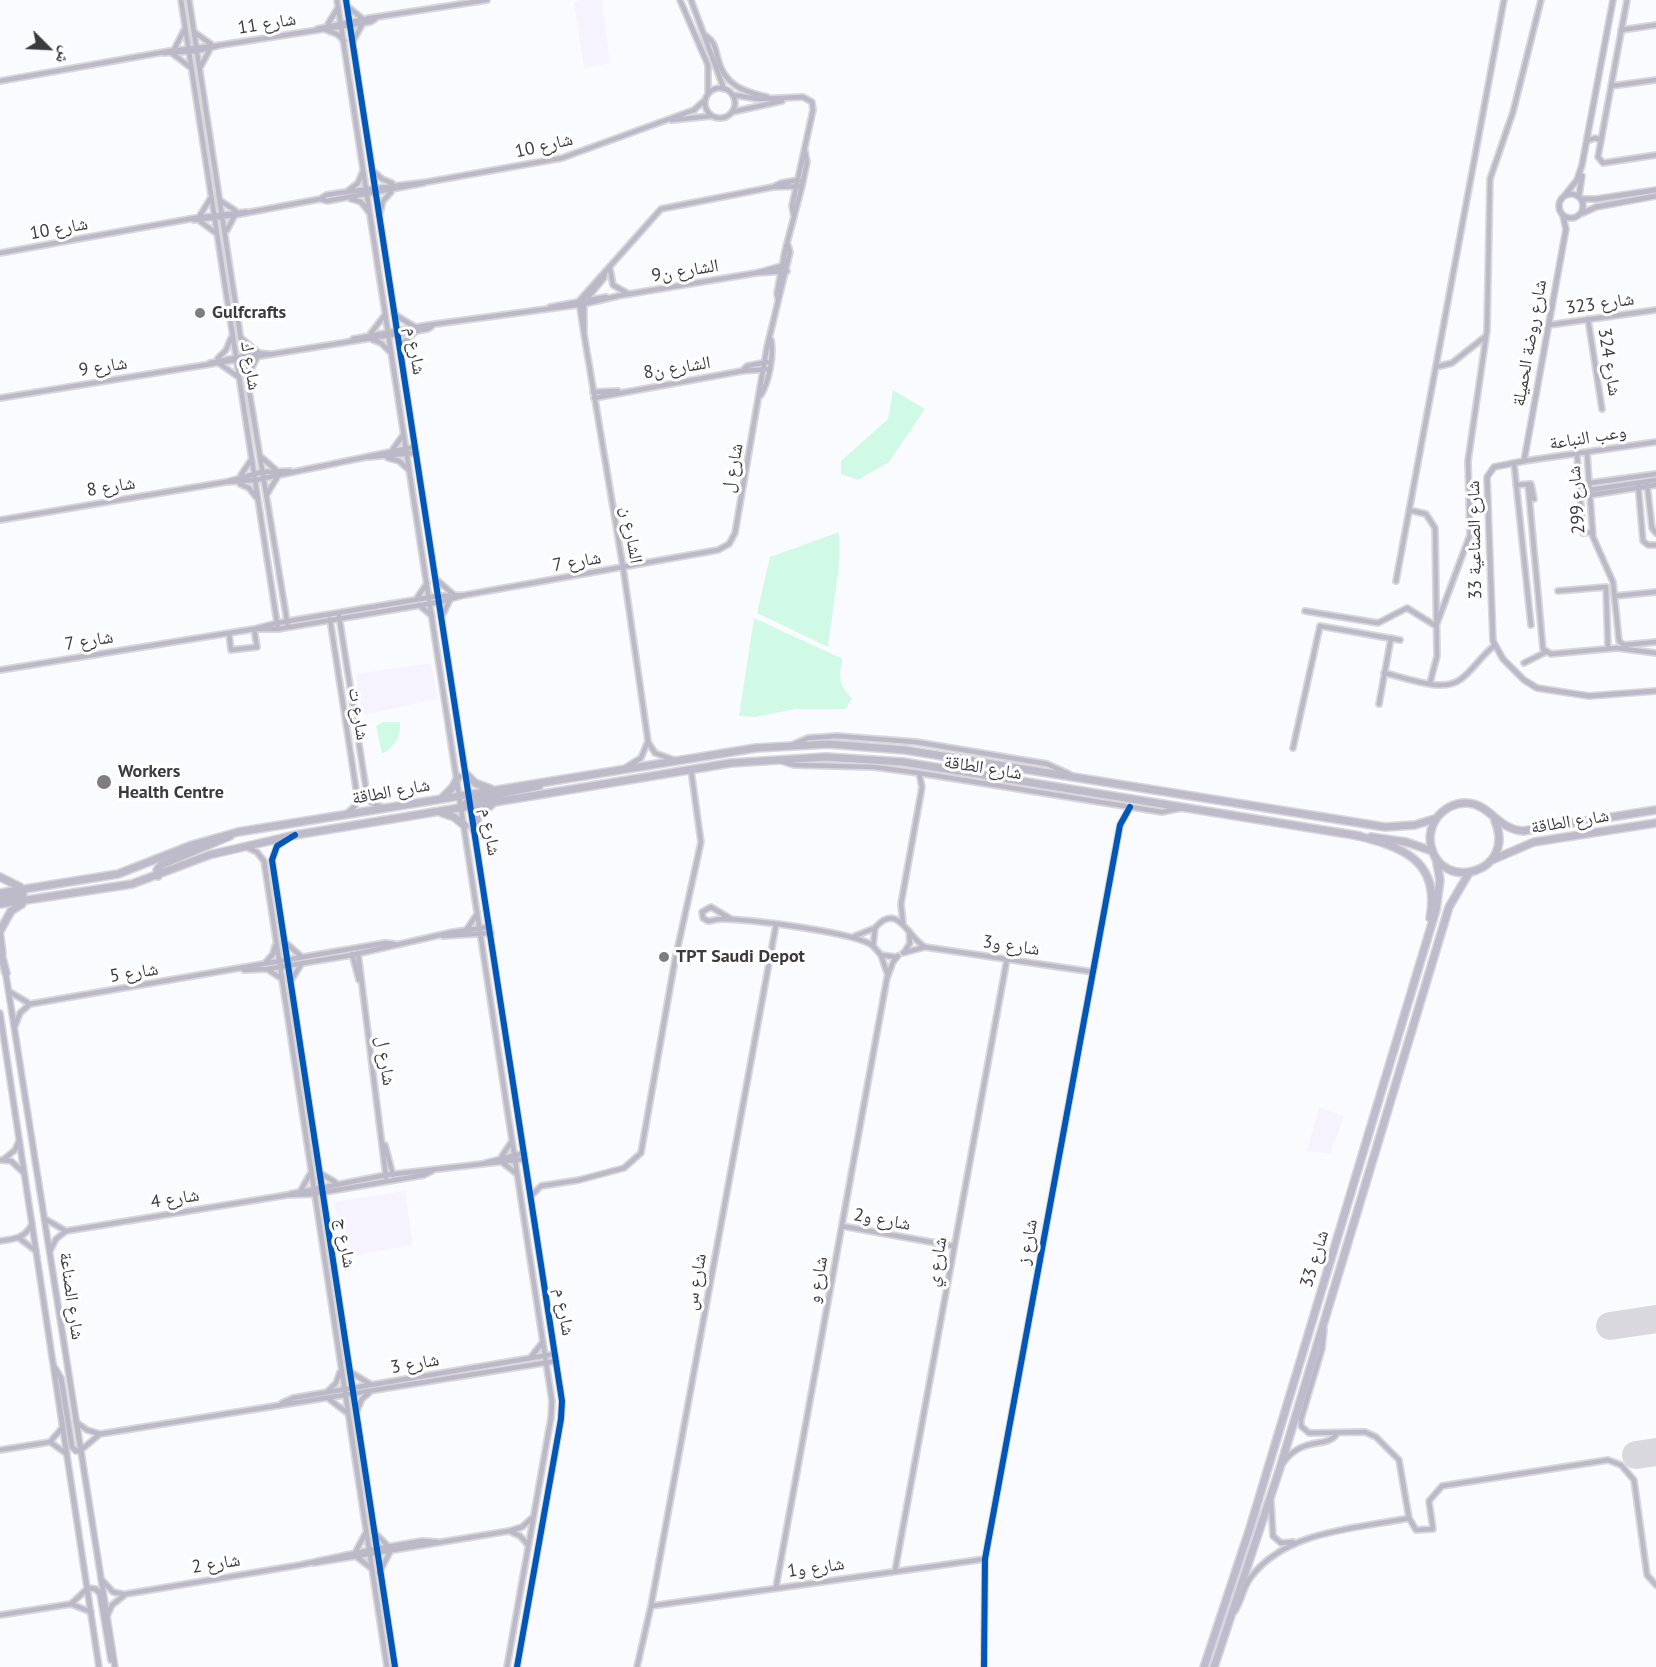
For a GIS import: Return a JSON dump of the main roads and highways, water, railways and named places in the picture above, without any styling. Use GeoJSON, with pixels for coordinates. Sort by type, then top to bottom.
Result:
{"type":"FeatureCollection","features":[{"type":"Feature","properties":{"kind":"highway"},"geometry":{"type":"LineString","coordinates":[[1354,835],[1399,848],[1410,855],[1423,870],[1432,901],[1426,939]]}},
{"type":"Feature","properties":{"kind":"highway","name":"شارع 33"},"geometry":{"type":"LineString","coordinates":[[1204,1667],[1251,1528],[1439,895],[1440,880],[1434,854]]}},
{"type":"Feature","properties":{"kind":"highway","name":"شارع 33"},"geometry":{"type":"LineString","coordinates":[[1214,1667],[1280,1468],[1449,907],[1469,873]]}},
{"type":"Feature","properties":{"kind":"main road","name":"شارع الطاقة"},"geometry":{"type":"LineString","coordinates":[[0,904],[107,889],[158,876],[209,855],[241,846],[440,812],[493,790],[674,760],[792,745],[867,746],[906,750],[1385,827],[1415,825],[1437,818]]}},
{"type":"Feature","properties":{"kind":"main road","name":"شارع الطاقة"},"geometry":{"type":"LineString","coordinates":[[0,892],[118,874],[192,845],[238,832],[441,799],[498,801],[691,770],[776,759],[826,758],[903,762],[1406,842],[1434,854]]}},
{"type":"Feature","properties":{"kind":"main road"},"geometry":{"type":"LineString","coordinates":[[466,774],[475,783],[493,790]]}},
{"type":"Feature","properties":{"kind":"main road"},"geometry":{"type":"LineString","coordinates":[[441,799],[450,792],[458,777]]}},
{"type":"Feature","properties":{"kind":"main road"},"geometry":{"type":"LineString","coordinates":[[390,819],[567,778]]}},
{"type":"Feature","properties":{"kind":"main road"},"geometry":{"type":"LineString","coordinates":[[474,831],[482,812],[498,801]]}},
{"type":"Feature","properties":{"kind":"main road"},"geometry":{"type":"LineString","coordinates":[[1467,803],[1483,808],[1495,821],[1499,845],[1492,860],[1482,868],[1469,873],[1447,868],[1434,854],[1430,837],[1437,818],[1450,806],[1467,803]]}},
{"type":"Feature","properties":{"kind":"main road","name":"شارع الطاقة"},"geometry":{"type":"LineString","coordinates":[[1495,821],[1508,828],[1523,831],[1656,810]]}},
{"type":"Feature","properties":{"kind":"main road"},"geometry":{"type":"LineString","coordinates":[[440,812],[454,817],[465,826]]}},
{"type":"Feature","properties":{"kind":"main road","name":"شارع الطاقة"},"geometry":{"type":"LineString","coordinates":[[1492,860],[1534,842],[1656,823]]}},
{"type":"Feature","properties":{"kind":"main road"},"geometry":{"type":"LineString","coordinates":[[158,876],[157,870],[161,866],[238,832]]}},
{"type":"Feature","properties":{"kind":"main road"},"geometry":{"type":"LineString","coordinates":[[0,877],[13,886],[28,889]]}},
{"type":"Feature","properties":{"kind":"main road"},"geometry":{"type":"LineString","coordinates":[[0,898],[43,891],[60,884]]}},
{"type":"Feature","properties":{"kind":"main road"},"geometry":{"type":"LineString","coordinates":[[0,930],[11,911],[29,900]]}},
{"type":"Feature","properties":{"kind":"main road"},"geometry":{"type":"LineString","coordinates":[[0,950],[6,974]]}},
{"type":"Feature","properties":{"kind":"place","name":"Gulfcrafts"},"geometry":{"type":"Point","coordinates":[200,313]}},
{"type":"Feature","properties":{"kind":"place","name":"Workers Health Centre"},"geometry":{"type":"Point","coordinates":[104,782]}},
{"type":"Feature","properties":{"kind":"place","name":"TPT Saudi Depot"},"geometry":{"type":"Point","coordinates":[664,957]}}]}
